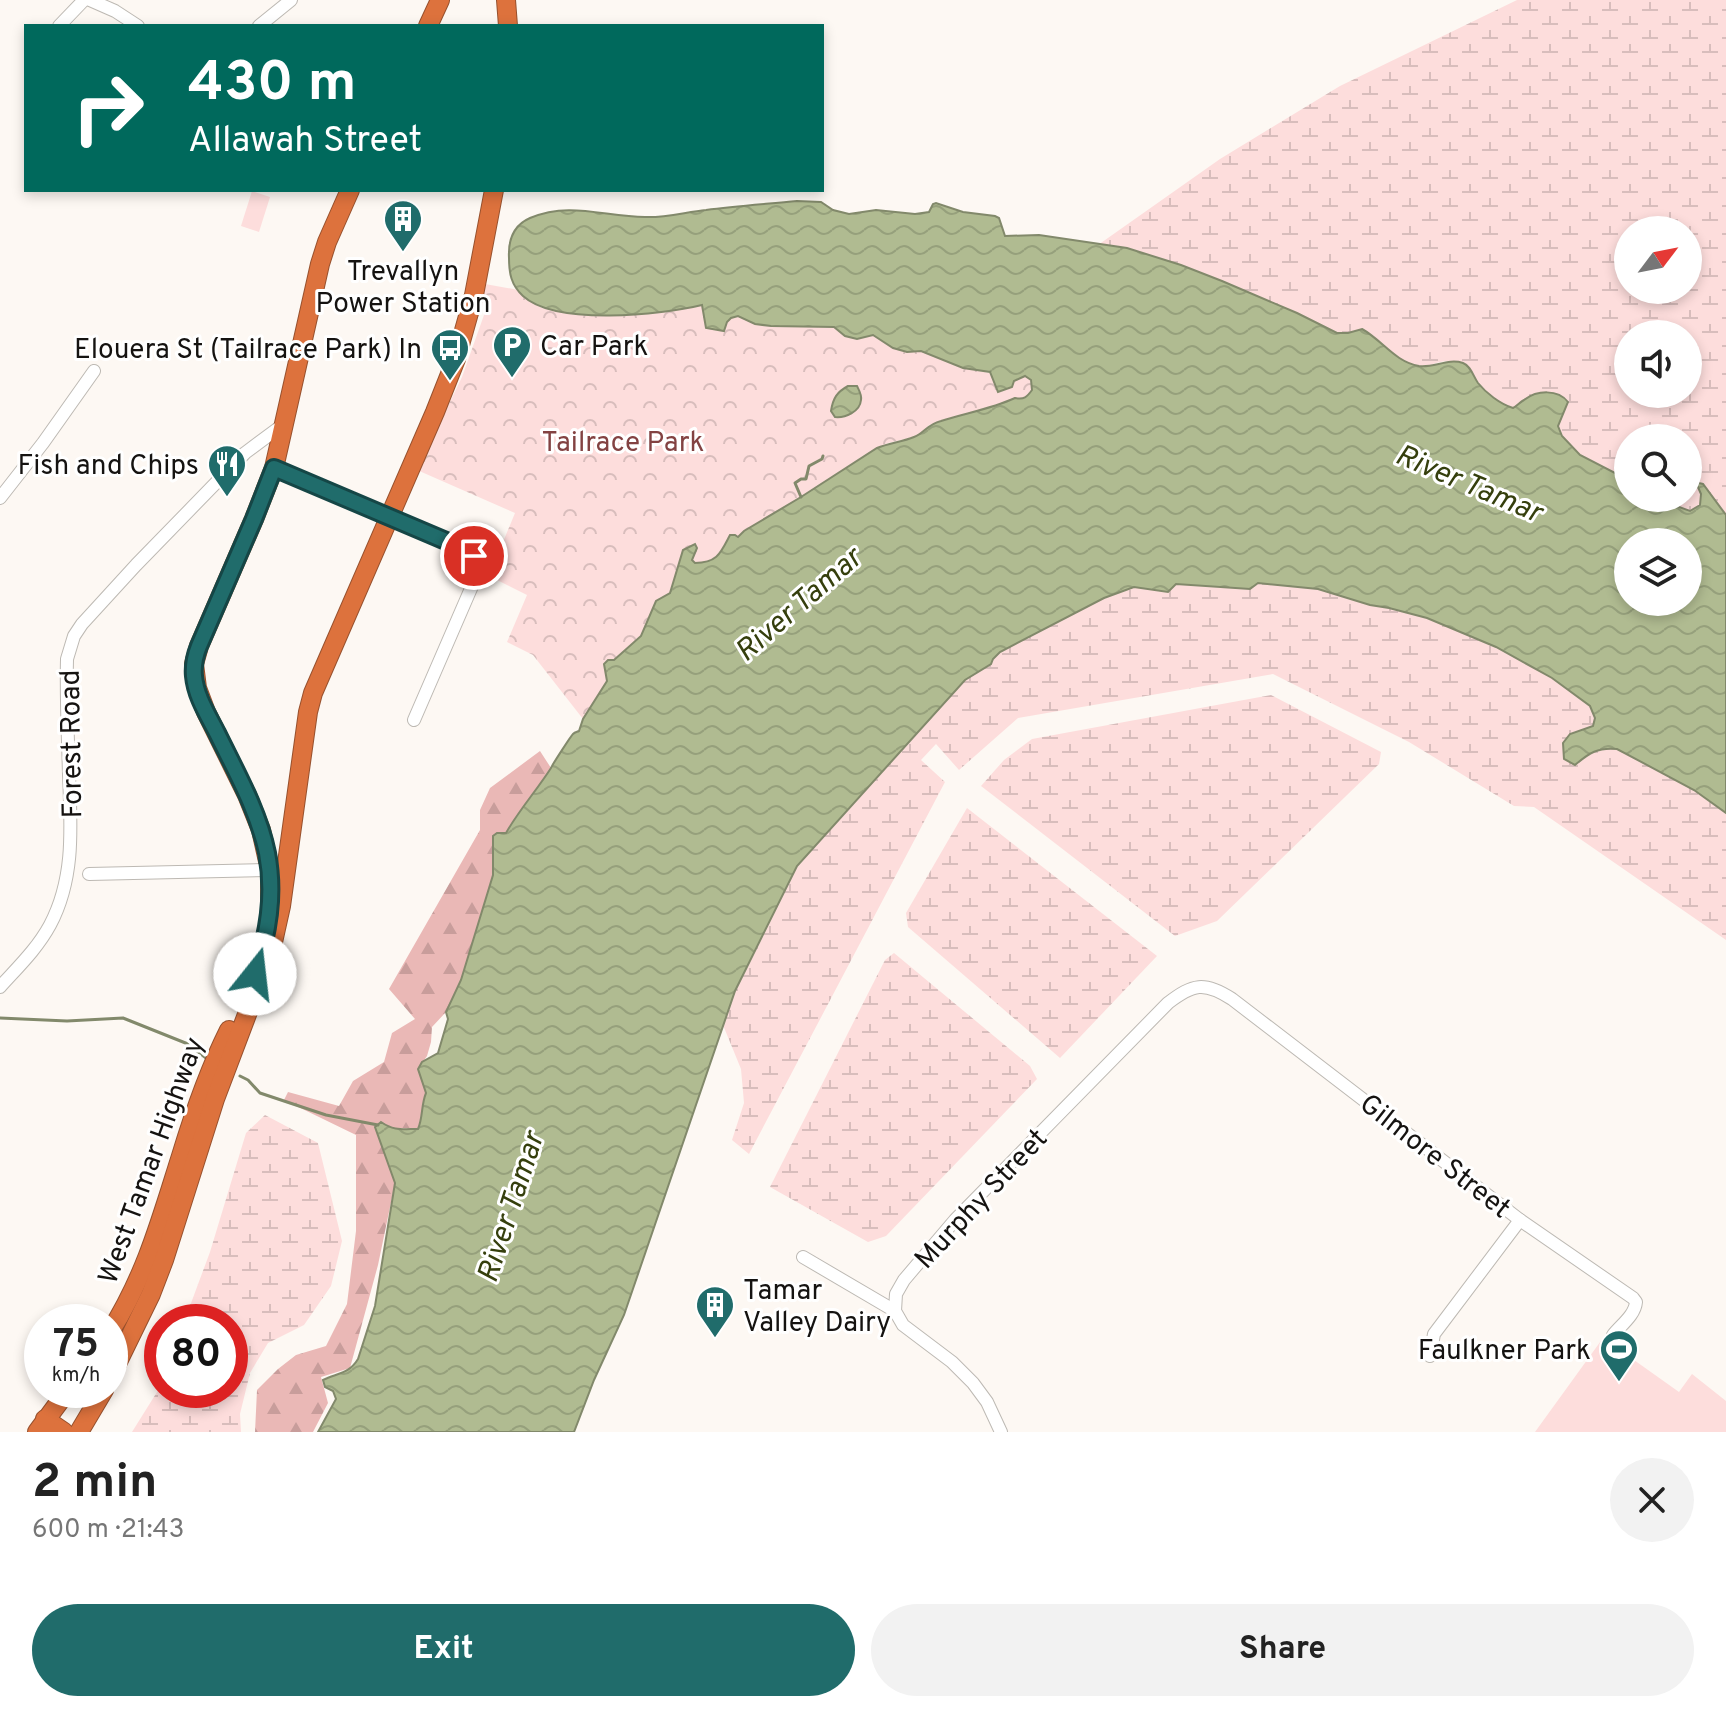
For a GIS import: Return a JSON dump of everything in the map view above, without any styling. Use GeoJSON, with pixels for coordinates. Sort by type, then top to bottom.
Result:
{"type":"FeatureCollection","features":[{"type":"Feature","properties":{"kind":"highway"},"geometry":{"type":"LineString","coordinates":[[429,24],[440,0]]}},
{"type":"Feature","properties":{"kind":"highway"},"geometry":{"type":"LineString","coordinates":[[506,0],[508,24]]}},
{"type":"Feature","properties":{"kind":"highway","name":"West Tamar Highway"},"geometry":{"type":"LineString","coordinates":[[128,1341],[164,1260],[215,1099],[266,968],[277,926],[277,873],[254,812],[206,712],[194,675],[195,655],[254,519],[275,461],[320,264],[349,192]]}},
{"type":"Feature","properties":{"kind":"highway"},"geometry":{"type":"LineString","coordinates":[[277,873],[313,693],[460,349],[494,192]]}},
{"type":"Feature","properties":{"kind":"highway","name":"West Tamar Highway"},"geometry":{"type":"LineString","coordinates":[[125,1304],[143,1272],[218,1052],[255,974],[277,873]]}},
{"type":"Feature","properties":{"kind":"highway"},"geometry":{"type":"LineString","coordinates":[[54,1408],[41,1426],[64,1432]]}},
{"type":"Feature","properties":{"kind":"highway"},"geometry":{"type":"LineString","coordinates":[[79,1432],[93,1408]]}},
{"type":"Feature","properties":{"kind":"street"},"geometry":{"type":"LineString","coordinates":[[61,24],[87,0],[115,11],[135,24]]}},
{"type":"Feature","properties":{"kind":"street"},"geometry":{"type":"LineString","coordinates":[[261,24],[291,0]]}},
{"type":"Feature","properties":{"kind":"street"},"geometry":{"type":"LineString","coordinates":[[0,498],[94,371]]}},
{"type":"Feature","properties":{"kind":"street","name":"Forest Road"},"geometry":{"type":"LineString","coordinates":[[0,987],[44,935],[58,907],[68,874],[72,836],[67,659],[74,636],[215,482],[245,453],[284,424]]}},
{"type":"Feature","properties":{"kind":"street"},"geometry":{"type":"LineString","coordinates":[[257,445],[269,448],[275,461],[470,552],[478,561],[479,570],[414,720]]}},
{"type":"Feature","properties":{"kind":"street"},"geometry":{"type":"LineString","coordinates":[[89,874],[277,873]]}},
{"type":"Feature","properties":{"kind":"street","name":"Gilmore Street"},"geometry":{"type":"LineString","coordinates":[[1202,986],[1222,992],[1232,999],[1520,1220],[1633,1298],[1636,1307],[1633,1313],[1613,1335]]}},
{"type":"Feature","properties":{"kind":"street","name":"Murphy Street"},"geometry":{"type":"LineString","coordinates":[[895,1311],[896,1294],[904,1280],[955,1220],[1168,1003],[1184,991],[1202,986]]}},
{"type":"Feature","properties":{"kind":"street"},"geometry":{"type":"LineString","coordinates":[[1430,1356],[1434,1334],[1520,1220]]}},
{"type":"Feature","properties":{"kind":"street"},"geometry":{"type":"LineString","coordinates":[[803,1257],[895,1311],[903,1325],[952,1362],[973,1383],[987,1402],[1001,1432]]}},
{"type":"Feature","properties":{"kind":"green space"},"geometry":{"type":"Polygon","coordinates":[[[1517,0],[1726,0],[1726,515],[1702,485],[1702,424],[1614,424],[1614,477],[1577,452],[1562,434],[1558,426],[1566,408],[1524,399],[1513,408],[1492,397],[1468,367],[1461,364],[1449,361],[1422,366],[1410,364],[1362,329],[1337,333],[1298,313],[1173,262],[1098,245],[1220,159],[1340,86],[1517,0]]]}},
{"type":"Feature","properties":{"kind":"green space"},"geometry":{"type":"Polygon","coordinates":[[[252,192],[270,197],[259,232],[241,226],[252,192]]]}},
{"type":"Feature","properties":{"kind":"green space","name":"Tailrace Park"},"geometry":{"type":"Polygon","coordinates":[[[485,284],[519,290],[524,297],[542,308],[593,316],[657,313],[702,305],[706,328],[723,331],[731,317],[738,316],[755,324],[834,327],[845,336],[863,338],[873,335],[893,348],[907,352],[920,351],[963,368],[990,373],[993,378],[1014,381],[1030,377],[1032,390],[1023,398],[929,425],[919,436],[888,443],[863,456],[738,537],[728,538],[720,553],[712,559],[695,563],[692,559],[697,548],[695,545],[683,550],[670,593],[659,598],[641,636],[614,660],[607,681],[583,719],[533,655],[507,642],[527,595],[489,576],[515,513],[417,470],[462,377],[484,315],[482,300],[485,284]]]}},
{"type":"Feature","properties":{"kind":"green space"},"geometry":{"type":"Polygon","coordinates":[[[1257,583],[1318,589],[1427,618],[1496,647],[1552,678],[1591,706],[1595,718],[1593,726],[1563,743],[1564,759],[1575,765],[1594,752],[1617,749],[1694,790],[1726,813],[1726,940],[1534,807],[1514,806],[1409,742],[1273,674],[1018,718],[959,770],[936,744],[921,760],[945,782],[749,1154],[732,1140],[744,1103],[741,1069],[723,1025],[735,991],[797,866],[965,680],[991,664],[1000,652],[1104,598],[1134,587],[1167,592],[1176,584],[1249,589],[1257,583]]]}},
{"type":"Feature","properties":{"kind":"green space"},"geometry":{"type":"Polygon","coordinates":[[[1271,695],[1381,752],[1379,764],[1217,921],[1175,936],[981,786],[1004,760],[1032,739],[1271,695]]]}},
{"type":"Feature","properties":{"kind":"green space"},"geometry":{"type":"Polygon","coordinates":[[[540,751],[551,768],[506,833],[501,834],[493,875],[461,980],[446,1012],[432,1027],[427,1056],[418,1069],[426,1093],[418,1129],[375,1127],[395,1183],[378,1265],[350,1368],[321,1377],[328,1403],[313,1432],[255,1432],[257,1390],[296,1355],[326,1346],[347,1304],[356,1231],[356,1135],[284,1100],[288,1092],[339,1106],[353,1081],[384,1062],[392,1033],[415,1019],[389,989],[480,830],[480,810],[490,788],[540,751]]]}},
{"type":"Feature","properties":{"kind":"green space"},"geometry":{"type":"Polygon","coordinates":[[[967,808],[1157,956],[1060,1058],[908,927],[906,913],[967,808]]]}},
{"type":"Feature","properties":{"kind":"green space"},"geometry":{"type":"Polygon","coordinates":[[[894,953],[1030,1066],[1037,1079],[886,1236],[868,1242],[770,1187],[885,960],[894,953]]]}},
{"type":"Feature","properties":{"kind":"green space"},"geometry":{"type":"Polygon","coordinates":[[[265,1115],[318,1143],[342,1241],[331,1286],[304,1325],[268,1343],[248,1381],[248,1304],[191,1304],[246,1133],[265,1115]]]}},
{"type":"Feature","properties":{"kind":"green space","name":"Faulkner Park"},"geometry":{"type":"Polygon","coordinates":[[[1603,1338],[1679,1392],[1692,1374],[1726,1401],[1726,1432],[1535,1432],[1603,1338]]]}},
{"type":"Feature","properties":{"kind":"green space"},"geometry":{"type":"Polygon","coordinates":[[[147,1408],[241,1408],[241,1432],[132,1432],[147,1408]]]}},
{"type":"Feature","properties":{"kind":"water","name":"River Tamar"},"geometry":{"type":"Polygon","coordinates":[[[797,201],[821,202],[833,210],[849,214],[876,210],[915,214],[929,212],[936,203],[963,212],[995,216],[999,218],[1005,236],[1039,235],[1127,248],[1222,281],[1337,333],[1362,329],[1410,364],[1466,364],[1485,391],[1513,408],[1535,394],[1547,392],[1559,395],[1568,402],[1558,426],[1562,436],[1580,455],[1614,472],[1614,512],[1702,512],[1702,484],[1726,515],[1726,813],[1694,790],[1617,749],[1594,752],[1575,765],[1564,759],[1563,743],[1570,734],[1593,726],[1595,718],[1590,706],[1552,678],[1496,647],[1427,618],[1318,589],[1258,583],[1250,589],[1176,584],[1168,592],[1134,587],[1104,598],[1000,652],[991,664],[965,680],[797,866],[735,991],[624,1315],[574,1432],[318,1432],[336,1399],[323,1380],[347,1370],[358,1359],[375,1306],[395,1183],[375,1127],[381,1122],[394,1128],[418,1129],[426,1093],[418,1069],[422,1062],[438,1053],[448,1019],[446,1012],[461,980],[493,875],[493,836],[506,833],[574,733],[579,731],[607,681],[604,664],[614,660],[641,636],[656,601],[670,593],[683,550],[695,544],[697,548],[692,560],[695,563],[714,559],[730,535],[738,537],[877,448],[914,437],[936,423],[1023,398],[1032,390],[1031,380],[1025,376],[1014,381],[1012,387],[998,392],[990,372],[963,368],[921,351],[907,352],[893,348],[873,335],[857,339],[845,336],[834,327],[771,326],[755,324],[738,316],[727,322],[724,331],[706,328],[702,305],[610,316],[559,311],[538,305],[523,296],[512,278],[511,239],[520,225],[530,218],[573,210],[653,217],[797,201]]]}},
{"type":"Feature","properties":{"kind":"water"},"geometry":{"type":"Polygon","coordinates":[[[848,386],[857,386],[860,404],[851,413],[835,417],[831,411],[834,399],[848,386]]]}},
{"type":"Feature","properties":{"kind":"waterway"},"geometry":{"type":"LineString","coordinates":[[801,497],[795,483],[806,479],[809,466],[823,456]]}},
{"type":"Feature","properties":{"kind":"waterway"},"geometry":{"type":"LineString","coordinates":[[0,1018],[67,1021],[123,1018],[188,1044],[206,1058]]}},
{"type":"Feature","properties":{"kind":"waterway"},"geometry":{"type":"LineString","coordinates":[[240,1076],[260,1093],[326,1115],[378,1125]]}},
{"type":"Feature","properties":{"kind":"place","name":"Trevallyn Power Station"},"geometry":{"type":"Point","coordinates":[403,253]}},
{"type":"Feature","properties":{"kind":"place","name":"Car Park"},"geometry":{"type":"Point","coordinates":[512,379]}},
{"type":"Feature","properties":{"kind":"place","name":"Elouera St (Tailrace Park) In"},"geometry":{"type":"Point","coordinates":[450,382]}},
{"type":"Feature","properties":{"kind":"place","name":"Fish and Chips"},"geometry":{"type":"Point","coordinates":[227,498]}},
{"type":"Feature","properties":{"kind":"place","name":"Tamar Valley Dairy"},"geometry":{"type":"Point","coordinates":[715,1339]}},
{"type":"Feature","properties":{"kind":"place","name":"Faulkner Park"},"geometry":{"type":"Point","coordinates":[1619,1383]}},
{"type":"Feature","properties":{"kind":"route"},"geometry":{"type":"LineString","coordinates":[[255,974],[270,908],[267,851],[247,795],[201,700],[194,664],[195,655],[274,468],[446,541],[474,556]]}}]}
